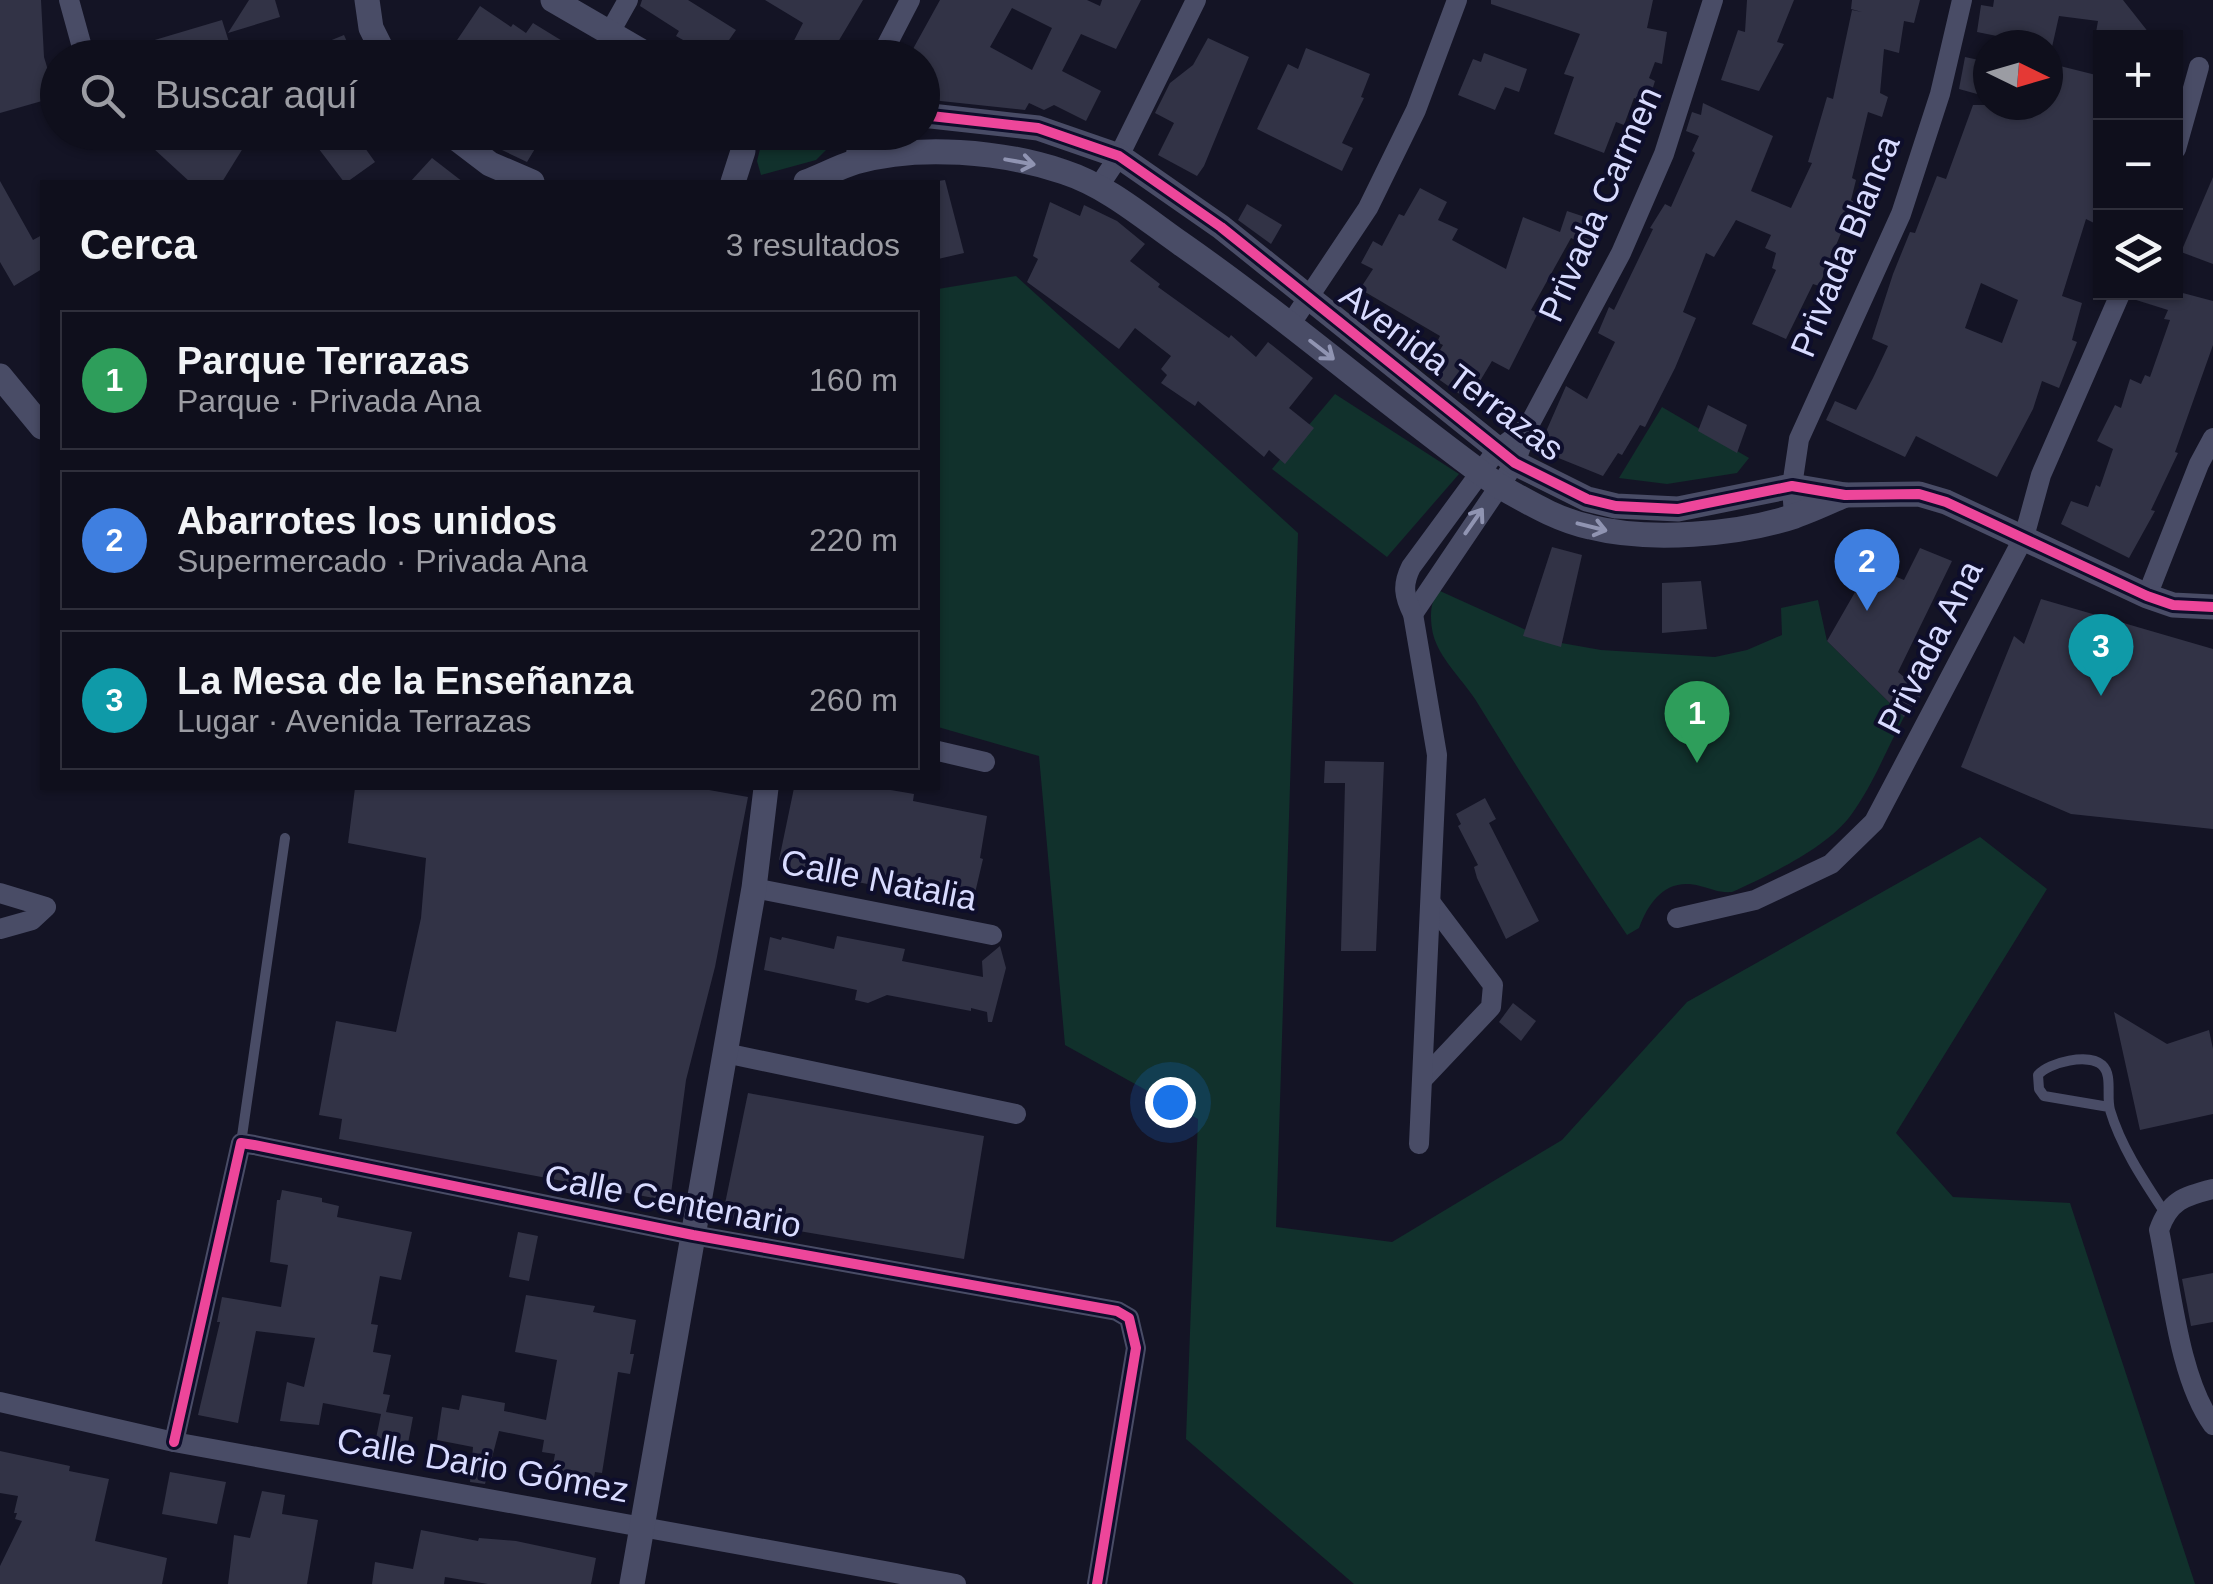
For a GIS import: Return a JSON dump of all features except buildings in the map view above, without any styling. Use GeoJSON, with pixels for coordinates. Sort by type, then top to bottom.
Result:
{"type":"FeatureCollection","features":[{"type":"Feature","properties":{"kind":"street"},"geometry":{"type":"LineString","coordinates":[[68,0],[80,40]]}},
{"type":"Feature","properties":{"kind":"street"},"geometry":{"type":"LineString","coordinates":[[366,0],[377,40]]}},
{"type":"Feature","properties":{"kind":"street"},"geometry":{"type":"LineString","coordinates":[[553,0],[623,40]]}},
{"type":"Feature","properties":{"kind":"street"},"geometry":{"type":"LineString","coordinates":[[610,32],[628,0]]}},
{"type":"Feature","properties":{"kind":"street"},"geometry":{"type":"LineString","coordinates":[[889,40],[910,0]]}},
{"type":"Feature","properties":{"kind":"street"},"geometry":{"type":"LineString","coordinates":[[1099,186],[1119,156],[1196,0]]}},
{"type":"Feature","properties":{"kind":"street"},"geometry":{"type":"LineString","coordinates":[[1290,325],[1368,208],[1416,110],[1457,0]]}},
{"type":"Feature","properties":{"kind":"street","name":"Privada Carmen"},"geometry":{"type":"LineString","coordinates":[[1489,480],[1528,427],[1620,253],[1664,154],[1713,0]]}},
{"type":"Feature","properties":{"kind":"street","name":"Privada Blanca"},"geometry":{"type":"LineString","coordinates":[[1794,516],[1792,486],[1800,440],[1901,214],[1940,94],[1962,0]]}},
{"type":"Feature","properties":{"kind":"street"},"geometry":{"type":"LineString","coordinates":[[2183,123],[2199,67]]}},
{"type":"Feature","properties":{"kind":"street","name":"Avenida Terrazas"},"geometry":{"type":"LineString","coordinates":[[940,117],[1038,128],[1119,156],[1168,188],[1309,297],[1506,456],[1587,500],[1616,506],[1678,509],[1792,486],[1845,495],[1919,494],[2024,536],[2147,596],[2172,605],[2213,607]]}},
{"type":"Feature","properties":{"kind":"street"},"geometry":{"type":"LineString","coordinates":[[472,150],[490,164],[527,180]]}},
{"type":"Feature","properties":{"kind":"street"},"geometry":{"type":"LineString","coordinates":[[734,180],[742,150]]}},
{"type":"Feature","properties":{"kind":"street"},"geometry":{"type":"LineString","coordinates":[[855,162],[857,150]]}},
{"type":"Feature","properties":{"kind":"street","name":"Avenida Terrazas"},"geometry":{"type":"LineString","coordinates":[[811,180],[855,162],[923,150],[987,155],[1064,172],[1099,186],[1290,325],[1489,480],[1563,518],[1618,533],[1681,535],[1794,516],[1845,495]]}},
{"type":"Feature","properties":{"kind":"street","name":"Privada Ana"},"geometry":{"type":"LineString","coordinates":[[1677,918],[1755,900],[1831,864],[1874,822],[2024,536],[2041,475],[2118,300]]}},
{"type":"Feature","properties":{"kind":"street"},"geometry":{"type":"LineString","coordinates":[[0,376],[40,425]]}},
{"type":"Feature","properties":{"kind":"street"},"geometry":{"type":"LineString","coordinates":[[2147,596],[2213,438]]}},
{"type":"Feature","properties":{"kind":"street"},"geometry":{"type":"LineString","coordinates":[[1420,1144],[1437,755],[1413,614],[1404,596],[1404,586],[1411,567],[1429,543],[1489,480]]}},
{"type":"Feature","properties":{"kind":"street"},"geometry":{"type":"LineString","coordinates":[[1413,614],[1449,557],[1489,480]]}},
{"type":"Feature","properties":{"kind":"street"},"geometry":{"type":"LineString","coordinates":[[1429,543],[1449,557]]}},
{"type":"Feature","properties":{"kind":"street"},"geometry":{"type":"LineString","coordinates":[[940,752],[985,762]]}},
{"type":"Feature","properties":{"kind":"street"},"geometry":{"type":"LineString","coordinates":[[632,1584],[754,888],[766,790]]}},
{"type":"Feature","properties":{"kind":"street","name":"Calle Natalia"},"geometry":{"type":"LineString","coordinates":[[754,888],[992,936]]}},
{"type":"Feature","properties":{"kind":"street"},"geometry":{"type":"LineString","coordinates":[[0,893],[46,907],[32,920],[0,929]]}},
{"type":"Feature","properties":{"kind":"street"},"geometry":{"type":"LineString","coordinates":[[1423,1079],[1492,1007],[1494,996],[1487,976],[1431,903]]}},
{"type":"Feature","properties":{"kind":"street"},"geometry":{"type":"LineString","coordinates":[[725,1053],[1016,1114]]}},
{"type":"Feature","properties":{"kind":"street"},"geometry":{"type":"LineString","coordinates":[[174,1442],[241,1143]]}},
{"type":"Feature","properties":{"kind":"street","name":"Calle Centenario"},"geometry":{"type":"LineString","coordinates":[[241,1143],[693,1235],[1116,1310],[1129,1318],[1136,1348],[1097,1584]]}},
{"type":"Feature","properties":{"kind":"street"},"geometry":{"type":"LineString","coordinates":[[2213,1190],[2191,1194],[2165,1213],[2159,1230],[2188,1372],[2213,1425]]}},
{"type":"Feature","properties":{"kind":"street","name":"Calle Dario Gómez"},"geometry":{"type":"LineString","coordinates":[[0,1402],[174,1442],[956,1584]]}},
{"type":"Feature","properties":{"kind":"lane"},"geometry":{"type":"LineString","coordinates":[[241,1143],[285,838]]}},
{"type":"Feature","properties":{"kind":"lane"},"geometry":{"type":"LineString","coordinates":[[2109,1107],[2044,1096],[2038,1075],[2048,1066],[2090,1058],[2100,1062],[2107,1070],[2109,1107],[2137,1170],[2165,1213]]}},
{"type":"Feature","properties":{"kind":"green space"},"geometry":{"type":"Polygon","coordinates":[[[760,150],[826,150],[816,160],[761,175],[757,161],[760,150]]]}},
{"type":"Feature","properties":{"kind":"green space"},"geometry":{"type":"Polygon","coordinates":[[[1016,276],[1298,533],[1276,1227],[1392,1242],[1562,1140],[1687,1002],[1980,837],[2047,889],[1896,1133],[1953,1197],[2070,1203],[2195,1584],[1354,1584],[1186,1439],[1198,1119],[1065,1045],[1039,756],[940,728],[940,289],[1016,276]]]}},
{"type":"Feature","properties":{"kind":"green space"},"geometry":{"type":"Polygon","coordinates":[[[1335,394],[1459,474],[1387,557],[1272,469],[1335,394]]]}},
{"type":"Feature","properties":{"kind":"green space"},"geometry":{"type":"Polygon","coordinates":[[[1662,407],[1749,458],[1737,473],[1667,484],[1619,478],[1662,407]]]}},
{"type":"Feature","properties":{"kind":"green space"},"geometry":{"type":"Polygon","coordinates":[[[1440,591],[1550,641],[1601,650],[1715,657],[1747,650],[1782,635],[1781,608],[1818,600],[1827,641],[1904,717],[1859,804],[1827,839],[1796,860],[1732,892],[1688,884],[1669,888],[1654,900],[1639,928],[1627,935],[1440,651],[1431,617],[1440,591]]]}},
{"type":"Feature","properties":{"kind":"cycle path"},"geometry":{"type":"LineString","coordinates":[[940,117],[1038,128],[1119,156],[1221,227],[1515,463],[1587,499],[1616,506],[1678,509],[1792,486],[1845,495],[1919,494],[1946,502],[2147,596],[2173,605],[2213,607]]}},
{"type":"Feature","properties":{"kind":"cycle path"},"geometry":{"type":"LineString","coordinates":[[174,1442],[241,1143],[693,1235],[1117,1311],[1129,1318],[1136,1348],[1097,1584]]}},
{"type":"Feature","properties":{"kind":"place","name":"Abarrotes los unidos"},"geometry":{"type":"Point","coordinates":[1867,611]}},
{"type":"Feature","properties":{"kind":"place","name":"La Mesa de la Enseñanza"},"geometry":{"type":"Point","coordinates":[2101,696]}},
{"type":"Feature","properties":{"kind":"place","name":"Parque Terrazas"},"geometry":{"type":"Point","coordinates":[1697,763]}}]}
